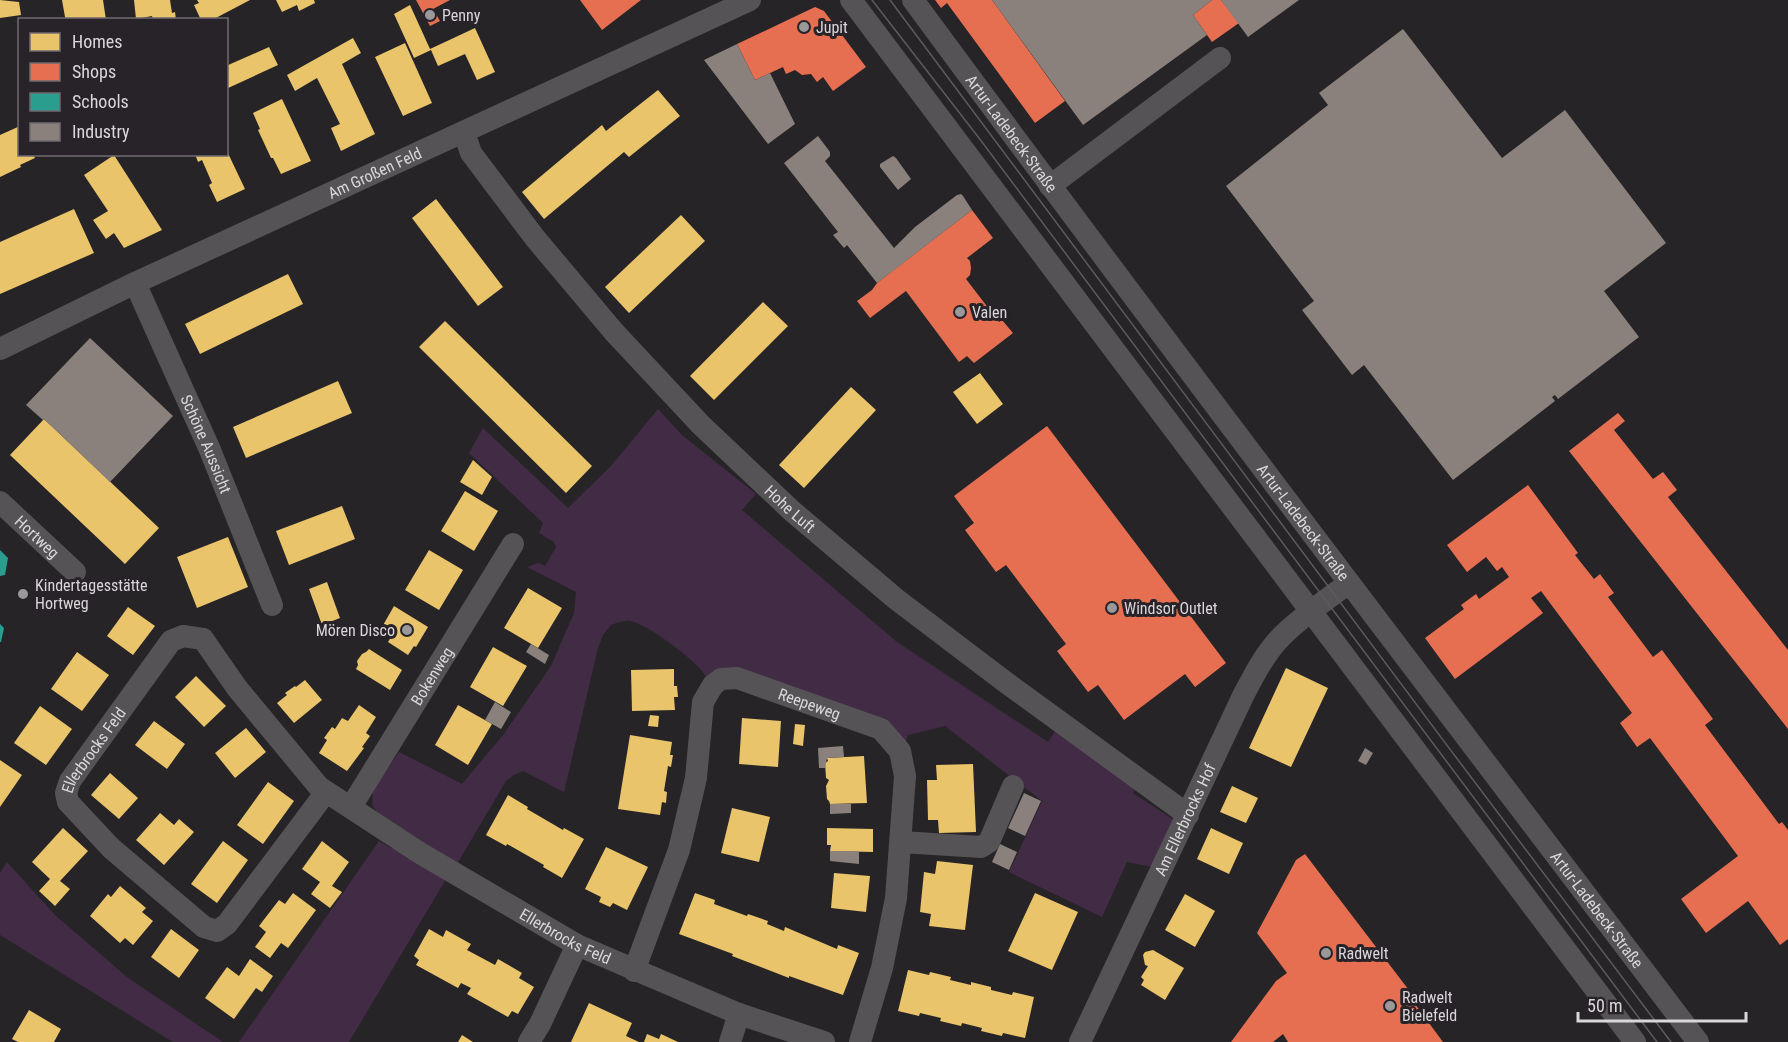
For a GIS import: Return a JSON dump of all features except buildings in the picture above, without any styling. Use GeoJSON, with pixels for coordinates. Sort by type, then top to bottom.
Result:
{"type":"FeatureCollection","features":[{"type":"Feature","properties":{"kind":"street","name":"Am Großen Feld"},"geometry":{"type":"LineString","coordinates":[[0,349],[135,283],[750,0]]}},
{"type":"Feature","properties":{"kind":"street"},"geometry":{"type":"LineString","coordinates":[[851,0],[1635,1042]]}},
{"type":"Feature","properties":{"kind":"street","name":"Artur-Ladebeck-Straße"},"geometry":{"type":"LineString","coordinates":[[913,0],[1349,583],[1698,1042]]}},
{"type":"Feature","properties":{"kind":"street"},"geometry":{"type":"LineString","coordinates":[[1050,186],[1220,58]]}},
{"type":"Feature","properties":{"kind":"street","name":"Hohe Luft"},"geometry":{"type":"LineString","coordinates":[[464,132],[471,153],[535,238],[614,332],[701,425],[776,495],[896,599],[1188,815]]}},
{"type":"Feature","properties":{"kind":"street","name":"Schöne Aussicht"},"geometry":{"type":"LineString","coordinates":[[135,283],[210,450],[272,605]]}},
{"type":"Feature","properties":{"kind":"street","name":"Hortweg"},"geometry":{"type":"LineString","coordinates":[[0,502],[75,572]]}},
{"type":"Feature","properties":{"kind":"street","name":"Bokenweg"},"geometry":{"type":"LineString","coordinates":[[351,807],[513,544]]}},
{"type":"Feature","properties":{"kind":"street","name":"Am Ellerbrocks Hof"},"geometry":{"type":"LineString","coordinates":[[1080,1042],[1259,666],[1281,637],[1349,583]]}},
{"type":"Feature","properties":{"kind":"street","name":"Ellerbrocks Feld"},"geometry":{"type":"LineString","coordinates":[[326,792],[227,924],[217,931],[204,927],[111,848],[68,802],[66,793],[70,781],[171,641],[183,636],[203,639],[237,687],[319,787],[326,792],[420,853],[577,945],[740,1014],[824,1042]]}},
{"type":"Feature","properties":{"kind":"street","name":"Reepeweg"},"geometry":{"type":"LineString","coordinates":[[634,970],[679,850],[696,778],[703,702],[713,685],[721,679],[737,678],[881,729],[900,751],[905,776],[896,898],[882,968],[861,1042]]}},
{"type":"Feature","properties":{"kind":"street"},"geometry":{"type":"LineString","coordinates":[[901,842],[981,847],[989,842],[1013,786]]}},
{"type":"Feature","properties":{"kind":"street"},"geometry":{"type":"LineString","coordinates":[[529,1042],[540,1024],[577,945]]}},
{"type":"Feature","properties":{"kind":"street"},"geometry":{"type":"LineString","coordinates":[[730,1042],[740,1014]]}},
{"type":"Feature","properties":{"kind":"shaded area"},"geometry":{"type":"Polygon","coordinates":[[[658,409],[682,435],[756,494],[742,510],[897,642],[1048,742],[1057,728],[1138,783],[1133,793],[1174,820],[1152,867],[1127,862],[1102,917],[1009,872],[1042,801],[945,726],[908,735],[904,745],[706,677],[694,662],[671,644],[647,628],[630,621],[611,625],[603,635],[564,792],[523,771],[514,775],[506,781],[457,864],[377,812],[372,805],[373,790],[399,752],[462,784],[503,735],[551,666],[574,613],[576,592],[527,567],[538,563],[545,566],[556,547],[554,542],[539,533],[543,523],[469,453],[483,428],[568,508],[611,466],[658,409]]]}},
{"type":"Feature","properties":{"kind":"shaded area"},"geometry":{"type":"Polygon","coordinates":[[[379,841],[391,848],[398,847],[444,875],[445,881],[349,1042],[239,1042],[379,841]]]}},
{"type":"Feature","properties":{"kind":"shaded area"},"geometry":{"type":"Polygon","coordinates":[[[7,862],[55,915],[127,977],[223,1042],[173,1042],[0,935],[0,873],[7,862]]]}},
{"type":"Feature","properties":{"kind":"tram line"},"geometry":{"type":"LineString","coordinates":[[872,0],[979,138],[1657,1042]]}},
{"type":"Feature","properties":{"kind":"tram line"},"geometry":{"type":"LineString","coordinates":[[890,0],[1279,522],[1671,1042]]}},
{"type":"Feature","properties":{"kind":"place","name":"Penny"},"geometry":{"type":"Point","coordinates":[430,15]}},
{"type":"Feature","properties":{"kind":"place","name":"Jupit"},"geometry":{"type":"Point","coordinates":[804,27]}},
{"type":"Feature","properties":{"kind":"place","name":"Valen"},"geometry":{"type":"Point","coordinates":[960,312]}},
{"type":"Feature","properties":{"kind":"place","name":"Kindertagesstätte Hortweg"},"geometry":{"type":"Point","coordinates":[23,594]}},
{"type":"Feature","properties":{"kind":"place","name":"Windsor Outlet"},"geometry":{"type":"Point","coordinates":[1112,608]}},
{"type":"Feature","properties":{"kind":"place","name":"Mören Disco"},"geometry":{"type":"Point","coordinates":[407,630]}},
{"type":"Feature","properties":{"kind":"place","name":"Radwelt"},"geometry":{"type":"Point","coordinates":[1326,953]}},
{"type":"Feature","properties":{"kind":"place","name":"Radwelt Bielefeld"},"geometry":{"type":"Point","coordinates":[1390,1006]}}]}
